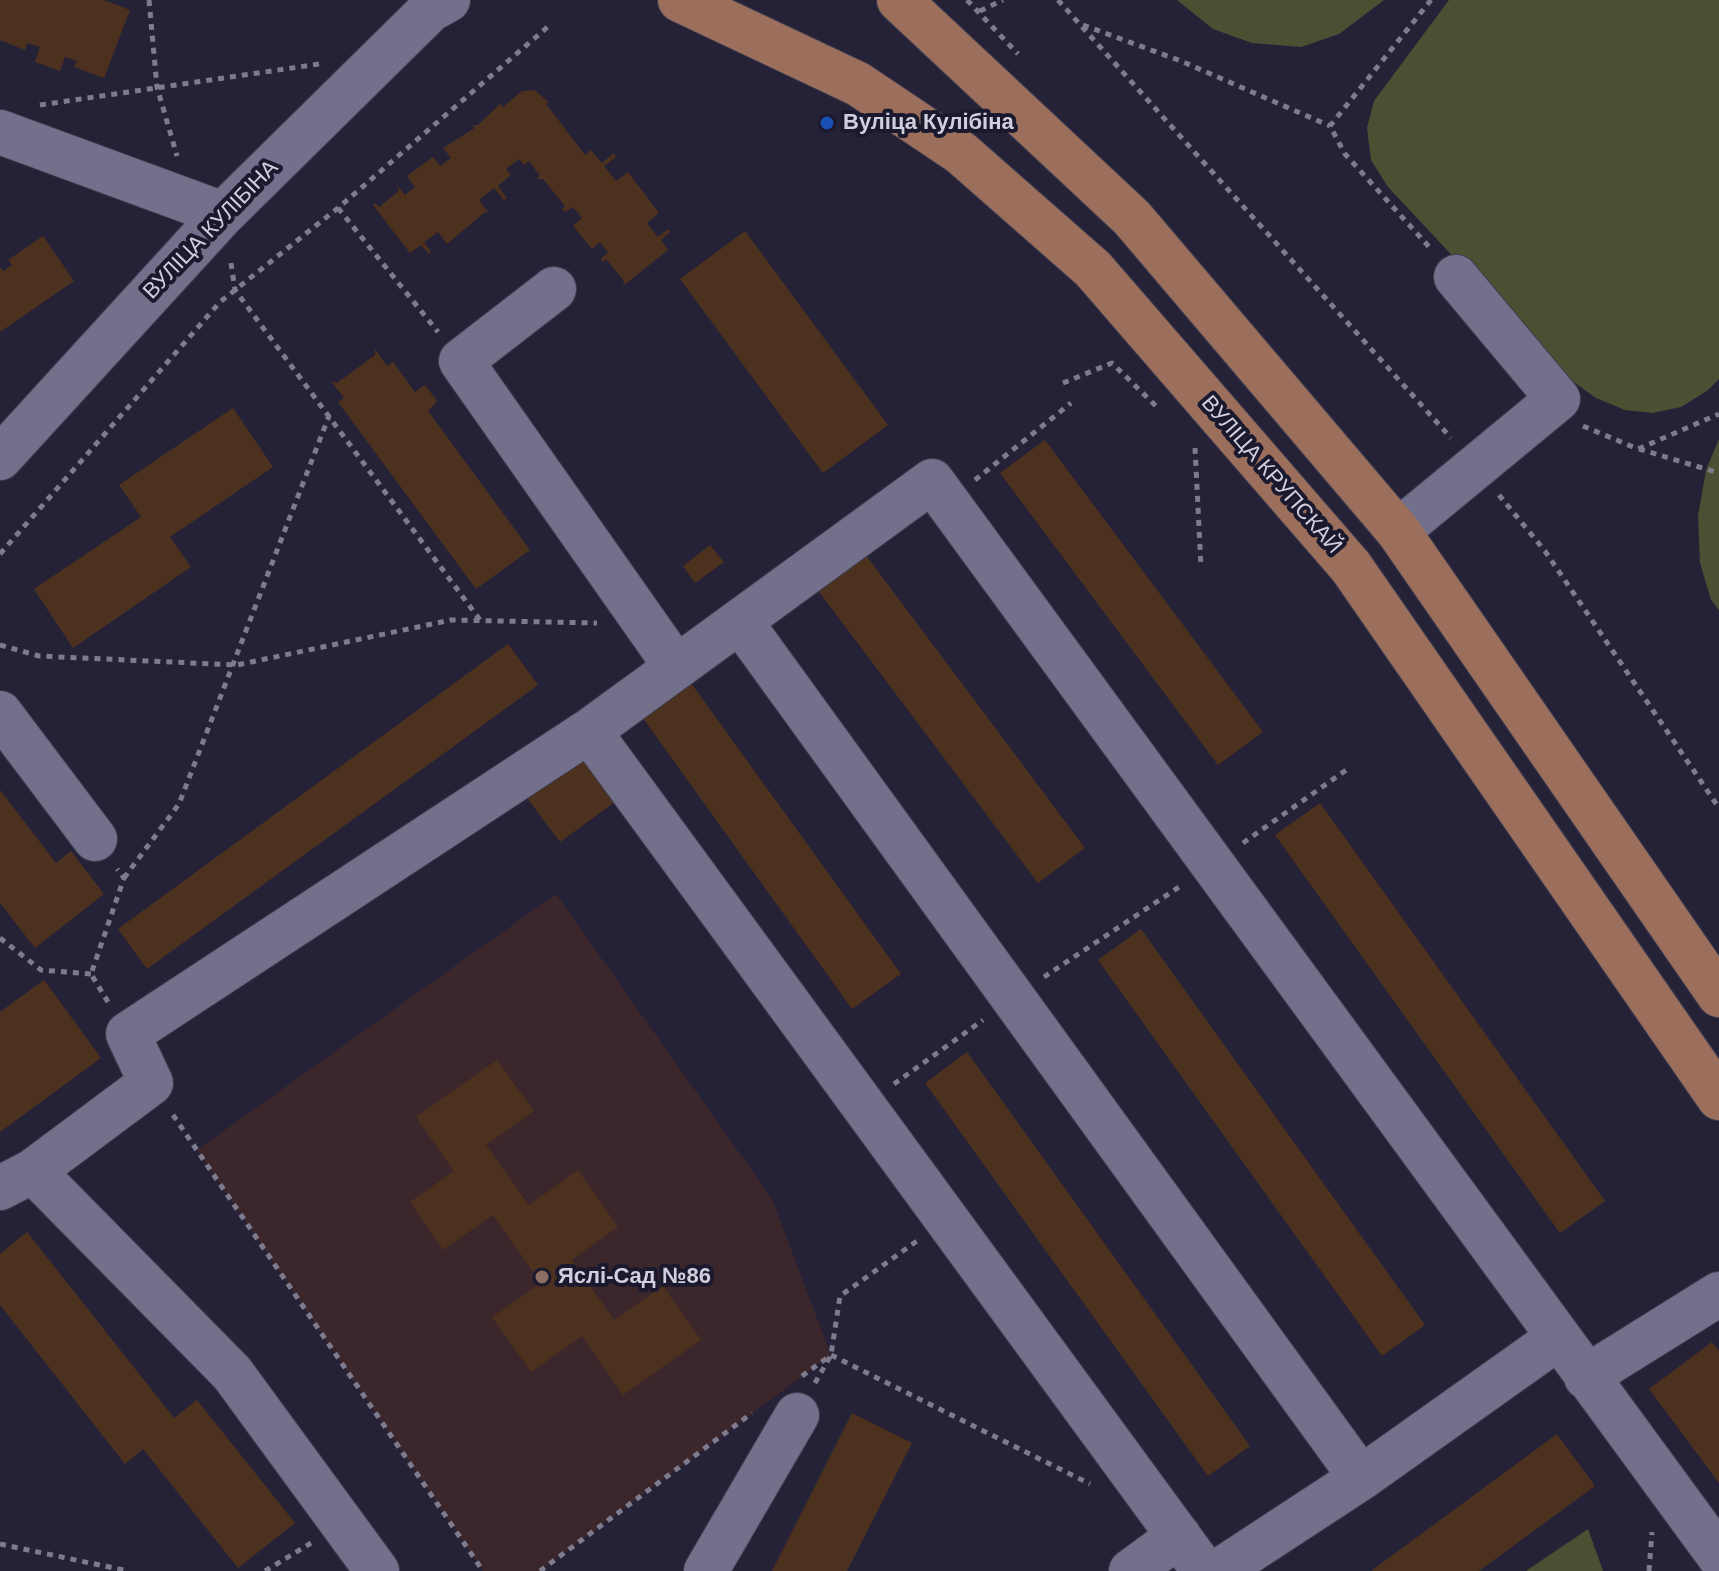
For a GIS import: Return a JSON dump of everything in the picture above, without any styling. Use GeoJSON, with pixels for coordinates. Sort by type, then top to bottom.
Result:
{"type":"FeatureCollection","features":[{"type":"Feature","properties":{"kind":"main road","name":"ВУЛІЦА КРУПСКАЙ"},"geometry":{"type":"LineString","coordinates":[[680,0],[858,84],[961,153],[1093,269],[1351,567],[1719,1098]]}},
{"type":"Feature","properties":{"kind":"main road"},"geometry":{"type":"LineString","coordinates":[[899,0],[1132,218],[1398,531],[1719,995]]}},
{"type":"Feature","properties":{"kind":"street","name":"ВУЛІЦА КУЛІБІНА"},"geometry":{"type":"LineString","coordinates":[[0,458],[207,208],[437,3]]}},
{"type":"Feature","properties":{"kind":"street"},"geometry":{"type":"LineString","coordinates":[[14,135],[207,208]]}},
{"type":"Feature","properties":{"kind":"street"},"geometry":{"type":"LineString","coordinates":[[1398,531],[1558,399],[1456,277]]}},
{"type":"Feature","properties":{"kind":"street"},"geometry":{"type":"LineString","coordinates":[[554,289],[461,361],[676,667]]}},
{"type":"Feature","properties":{"kind":"street"},"geometry":{"type":"LineString","coordinates":[[377,1571],[232,1373],[17,1180],[151,1083],[128,1034],[589,731],[932,481],[950,501],[1719,1556]]}},
{"type":"Feature","properties":{"kind":"street"},"geometry":{"type":"LineString","coordinates":[[740,621],[1361,1478]]}},
{"type":"Feature","properties":{"kind":"street"},"geometry":{"type":"LineString","coordinates":[[0,713],[95,839]]}},
{"type":"Feature","properties":{"kind":"street"},"geometry":{"type":"LineString","coordinates":[[589,731],[1191,1554],[1131,1571]]}},
{"type":"Feature","properties":{"kind":"street"},"geometry":{"type":"LineString","coordinates":[[1586,1377],[1719,1294]]}},
{"type":"Feature","properties":{"kind":"street"},"geometry":{"type":"LineString","coordinates":[[1219,1571],[1361,1478],[1558,1338]]}},
{"type":"Feature","properties":{"kind":"street"},"geometry":{"type":"LineString","coordinates":[[706,1571],[795,1399]]}},
{"type":"Feature","properties":{"kind":"path"},"geometry":{"type":"LineString","coordinates":[[149,0],[157,87],[207,208],[235,290],[481,620]]}},
{"type":"Feature","properties":{"kind":"path"},"geometry":{"type":"LineString","coordinates":[[967,0],[1021,58]]}},
{"type":"Feature","properties":{"kind":"path"},"geometry":{"type":"LineString","coordinates":[[980,11],[1003,0]]}},
{"type":"Feature","properties":{"kind":"path"},"geometry":{"type":"LineString","coordinates":[[1058,0],[1476,467],[1545,551],[1719,808]]}},
{"type":"Feature","properties":{"kind":"path"},"geometry":{"type":"LineString","coordinates":[[1330,126],[1431,0]]}},
{"type":"Feature","properties":{"kind":"path"},"geometry":{"type":"LineString","coordinates":[[0,554],[220,302],[338,208],[551,24]]}},
{"type":"Feature","properties":{"kind":"path"},"geometry":{"type":"LineString","coordinates":[[1081,24],[1181,61],[1330,126],[1345,154],[1456,277]]}},
{"type":"Feature","properties":{"kind":"path"},"geometry":{"type":"LineString","coordinates":[[14,135],[157,87],[323,63]]}},
{"type":"Feature","properties":{"kind":"path"},"geometry":{"type":"LineString","coordinates":[[338,208],[461,361]]}},
{"type":"Feature","properties":{"kind":"path"},"geometry":{"type":"LineString","coordinates":[[1063,383],[1112,363]]}},
{"type":"Feature","properties":{"kind":"path"},"geometry":{"type":"LineString","coordinates":[[1558,399],[1583,425],[1638,449],[1719,473]]}},
{"type":"Feature","properties":{"kind":"path"},"geometry":{"type":"LineString","coordinates":[[950,501],[1071,403]]}},
{"type":"Feature","properties":{"kind":"path"},"geometry":{"type":"LineString","coordinates":[[1638,449],[1719,414]]}},
{"type":"Feature","properties":{"kind":"path"},"geometry":{"type":"LineString","coordinates":[[91,974],[124,878],[179,804],[230,665],[329,416]]}},
{"type":"Feature","properties":{"kind":"path"},"geometry":{"type":"LineString","coordinates":[[1195,443],[1201,567]]}},
{"type":"Feature","properties":{"kind":"path"},"geometry":{"type":"LineString","coordinates":[[0,645],[39,656],[230,665],[451,620],[645,624]]}},
{"type":"Feature","properties":{"kind":"path"},"geometry":{"type":"LineString","coordinates":[[864,1106],[1013,998],[1349,768]]}},
{"type":"Feature","properties":{"kind":"path"},"geometry":{"type":"LineString","coordinates":[[95,839],[124,878]]}},
{"type":"Feature","properties":{"kind":"path"},"geometry":{"type":"LineString","coordinates":[[0,938],[41,970],[91,974]]}},
{"type":"Feature","properties":{"kind":"path"},"geometry":{"type":"LineString","coordinates":[[91,974],[128,1034]]}},
{"type":"Feature","properties":{"kind":"path"},"geometry":{"type":"LineString","coordinates":[[151,1083],[483,1571]]}},
{"type":"Feature","properties":{"kind":"path"},"geometry":{"type":"LineString","coordinates":[[795,1399],[831,1355],[840,1296],[947,1219]]}},
{"type":"Feature","properties":{"kind":"path"},"geometry":{"type":"LineString","coordinates":[[795,1399],[831,1355]]}},
{"type":"Feature","properties":{"kind":"path"},"geometry":{"type":"LineString","coordinates":[[831,1355],[1099,1489]]}},
{"type":"Feature","properties":{"kind":"path"},"geometry":{"type":"LineString","coordinates":[[540,1571],[755,1411]]}},
{"type":"Feature","properties":{"kind":"path"},"geometry":{"type":"LineString","coordinates":[[265,1571],[342,1524]]}},
{"type":"Feature","properties":{"kind":"path"},"geometry":{"type":"LineString","coordinates":[[0,1544],[128,1571]]}},
{"type":"Feature","properties":{"kind":"shaded area","name":"Яслі-Сад №86"},"geometry":{"type":"Polygon","coordinates":[[[556,894],[772,1199],[831,1355],[540,1571],[483,1571],[197,1150],[556,894]]]}},
{"type":"Feature","properties":{"kind":"green space"},"geometry":{"type":"Polygon","coordinates":[[[1177,0],[1384,0],[1339,34],[1301,47],[1252,43],[1213,29],[1177,0]]]}},
{"type":"Feature","properties":{"kind":"green space"},"geometry":{"type":"Polygon","coordinates":[[[1449,0],[1719,0],[1719,379],[1681,407],[1652,413],[1625,410],[1596,398],[1564,375],[1388,187],[1371,160],[1367,128],[1374,101],[1449,0]]]}},
{"type":"Feature","properties":{"kind":"green space"},"geometry":{"type":"Polygon","coordinates":[[[1719,439],[1719,610],[1711,600],[1700,563],[1698,516],[1706,470],[1719,439]]]}},
{"type":"Feature","properties":{"kind":"green space"},"geometry":{"type":"Polygon","coordinates":[[[1588,1529],[1603,1571],[1526,1571],[1588,1529]]]}},
{"type":"Feature","properties":{"kind":"building"},"geometry":{"type":"Polygon","coordinates":[[[0,0],[104,0],[130,10],[104,78],[74,67],[77,61],[65,57],[60,71],[35,62],[40,47],[27,43],[25,50],[0,40],[0,0]]]}},
{"type":"Feature","properties":{"kind":"building"},"geometry":{"type":"Polygon","coordinates":[[[534,90],[549,102],[546,104],[585,155],[591,150],[602,163],[614,153],[616,157],[604,166],[616,181],[628,172],[659,213],[647,223],[658,237],[668,229],[670,232],[661,240],[668,250],[623,286],[624,281],[606,259],[603,262],[601,259],[608,252],[600,242],[592,249],[573,226],[582,218],[573,207],[565,212],[562,209],[565,206],[543,179],[536,179],[540,176],[529,161],[524,165],[519,159],[506,169],[511,175],[498,186],[507,198],[504,200],[494,188],[479,200],[489,213],[485,212],[447,244],[438,232],[424,242],[431,252],[429,254],[421,245],[410,253],[373,205],[375,203],[379,207],[399,191],[397,185],[405,195],[415,187],[407,176],[433,157],[440,166],[451,158],[443,148],[475,128],[472,125],[478,125],[500,104],[503,107],[522,91],[534,90]]]}},
{"type":"Feature","properties":{"kind":"building"},"geometry":{"type":"Polygon","coordinates":[[[745,231],[888,425],[823,473],[680,279],[745,231]]]}},
{"type":"Feature","properties":{"kind":"building"},"geometry":{"type":"Polygon","coordinates":[[[43,236],[74,281],[0,332],[0,267],[3,271],[12,265],[8,260],[43,236]]]}},
{"type":"Feature","properties":{"kind":"building"},"geometry":{"type":"Polygon","coordinates":[[[375,349],[387,366],[393,362],[415,392],[425,385],[437,401],[428,411],[530,550],[476,589],[338,402],[344,398],[331,381],[337,383],[375,355],[375,349]]]}},
{"type":"Feature","properties":{"kind":"building"},"geometry":{"type":"Polygon","coordinates":[[[233,408],[273,467],[170,537],[191,567],[73,648],[34,589],[141,517],[119,485],[233,408]]]}},
{"type":"Feature","properties":{"kind":"building"},"geometry":{"type":"Polygon","coordinates":[[[1045,440],[1263,732],[1218,765],[1000,473],[1045,440]]]}},
{"type":"Feature","properties":{"kind":"building"},"geometry":{"type":"Polygon","coordinates":[[[710,545],[724,562],[695,583],[683,566],[710,545]]]}},
{"type":"Feature","properties":{"kind":"building"},"geometry":{"type":"Polygon","coordinates":[[[865,554],[1085,848],[1038,883],[817,589],[865,554]]]}},
{"type":"Feature","properties":{"kind":"building"},"geometry":{"type":"Polygon","coordinates":[[[508,644],[538,685],[147,969],[118,929],[508,644]]]}},
{"type":"Feature","properties":{"kind":"building"},"geometry":{"type":"Polygon","coordinates":[[[688,679],[901,974],[852,1009],[640,714],[688,679]]]}},
{"type":"Feature","properties":{"kind":"building"},"geometry":{"type":"Polygon","coordinates":[[[579,752],[615,802],[560,842],[524,794],[579,752]]]}},
{"type":"Feature","properties":{"kind":"building"},"geometry":{"type":"Polygon","coordinates":[[[0,790],[56,863],[71,851],[104,894],[35,948],[0,903],[0,790]]]}},
{"type":"Feature","properties":{"kind":"building"},"geometry":{"type":"Polygon","coordinates":[[[1320,803],[1605,1201],[1560,1233],[1275,835],[1320,803]]]}},
{"type":"Feature","properties":{"kind":"building"},"geometry":{"type":"Polygon","coordinates":[[[1141,929],[1425,1325],[1382,1356],[1098,960],[1141,929]]]}},
{"type":"Feature","properties":{"kind":"building"},"geometry":{"type":"Polygon","coordinates":[[[44,980],[101,1058],[0,1132],[0,1012],[44,980]]]}},
{"type":"Feature","properties":{"kind":"building"},"geometry":{"type":"Polygon","coordinates":[[[967,1052],[1250,1446],[1208,1476],[925,1083],[967,1052]]]}},
{"type":"Feature","properties":{"kind":"building"},"geometry":{"type":"Polygon","coordinates":[[[497,1060],[534,1111],[486,1145],[529,1205],[578,1170],[618,1227],[572,1260],[614,1320],[663,1286],[701,1340],[623,1395],[582,1336],[531,1372],[492,1317],[541,1283],[493,1215],[443,1250],[410,1202],[454,1171],[416,1117],[497,1060]]]}},
{"type":"Feature","properties":{"kind":"building"},"geometry":{"type":"Polygon","coordinates":[[[27,1232],[174,1418],[197,1400],[295,1523],[238,1568],[143,1449],[125,1464],[0,1305],[0,1254],[27,1232]]]}},
{"type":"Feature","properties":{"kind":"building"},"geometry":{"type":"Polygon","coordinates":[[[1712,1342],[1719,1351],[1719,1483],[1649,1389],[1712,1342]]]}},
{"type":"Feature","properties":{"kind":"building"},"geometry":{"type":"Polygon","coordinates":[[[852,1413],[912,1443],[847,1571],[772,1571],[852,1413]]]}},
{"type":"Feature","properties":{"kind":"building"},"geometry":{"type":"Polygon","coordinates":[[[1557,1434],[1595,1486],[1479,1571],[1371,1571],[1557,1434]]]}},
{"type":"Feature","properties":{"kind":"place","name":"Вуліца Кулібіна"},"geometry":{"type":"Point","coordinates":[827,123]}},
{"type":"Feature","properties":{"kind":"place","name":"Яслі-Сад №86"},"geometry":{"type":"Point","coordinates":[542,1277]}}]}
